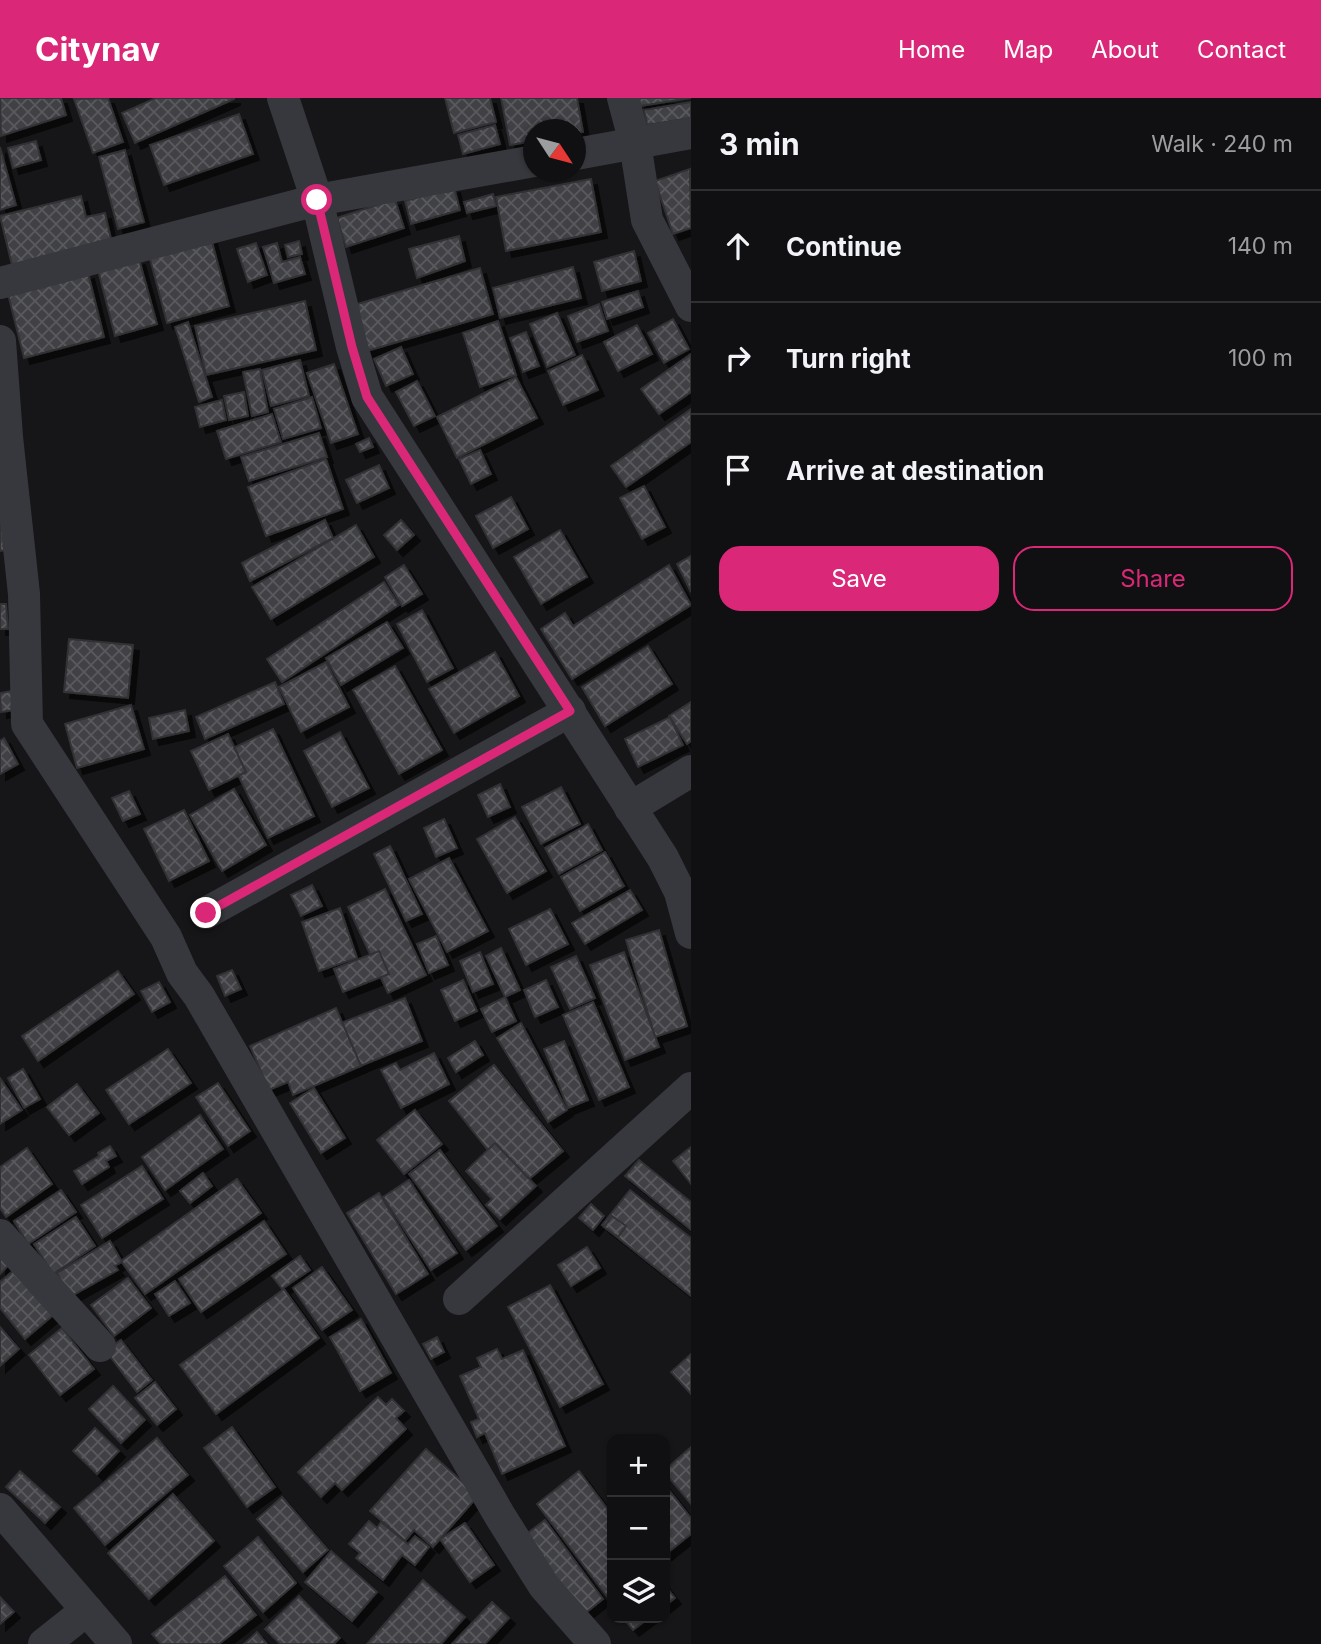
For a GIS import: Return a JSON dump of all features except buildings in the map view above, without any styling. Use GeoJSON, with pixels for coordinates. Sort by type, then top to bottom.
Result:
{"type":"FeatureCollection","features":[{"type":"Feature","properties":{"kind":"street"},"geometry":{"type":"LineString","coordinates":[[283,98],[317,200],[352,347],[367,397],[663,858],[680,892],[691,933]]}},
{"type":"Feature","properties":{"kind":"street"},"geometry":{"type":"LineString","coordinates":[[623,98],[635,143],[647,220],[691,306]]}},
{"type":"Feature","properties":{"kind":"street"},"geometry":{"type":"LineString","coordinates":[[586,152],[691,133]]}},
{"type":"Feature","properties":{"kind":"street"},"geometry":{"type":"LineString","coordinates":[[0,283],[317,200],[523,163]]}},
{"type":"Feature","properties":{"kind":"street"},"geometry":{"type":"LineString","coordinates":[[0,341],[24,594],[13,727],[166,937],[182,973],[199,996],[500,1516],[544,1586],[595,1644]]}},
{"type":"Feature","properties":{"kind":"street"},"geometry":{"type":"LineString","coordinates":[[206,913],[570,711]]}},
{"type":"Feature","properties":{"kind":"street"},"geometry":{"type":"LineString","coordinates":[[630,808],[691,771]]}},
{"type":"Feature","properties":{"kind":"street"},"geometry":{"type":"LineString","coordinates":[[459,1299],[691,1088]]}},
{"type":"Feature","properties":{"kind":"street"},"geometry":{"type":"LineString","coordinates":[[0,1235],[100,1346]]}},
{"type":"Feature","properties":{"kind":"street"},"geometry":{"type":"LineString","coordinates":[[0,1509],[116,1644]]}},
{"type":"Feature","properties":{"kind":"street"},"geometry":{"type":"LineString","coordinates":[[44,1644],[87,1609]]}},
{"type":"Feature","properties":{"kind":"route"},"geometry":{"type":"LineString","coordinates":[[206,913],[570,711],[367,397],[352,347],[317,200]]}}]}
